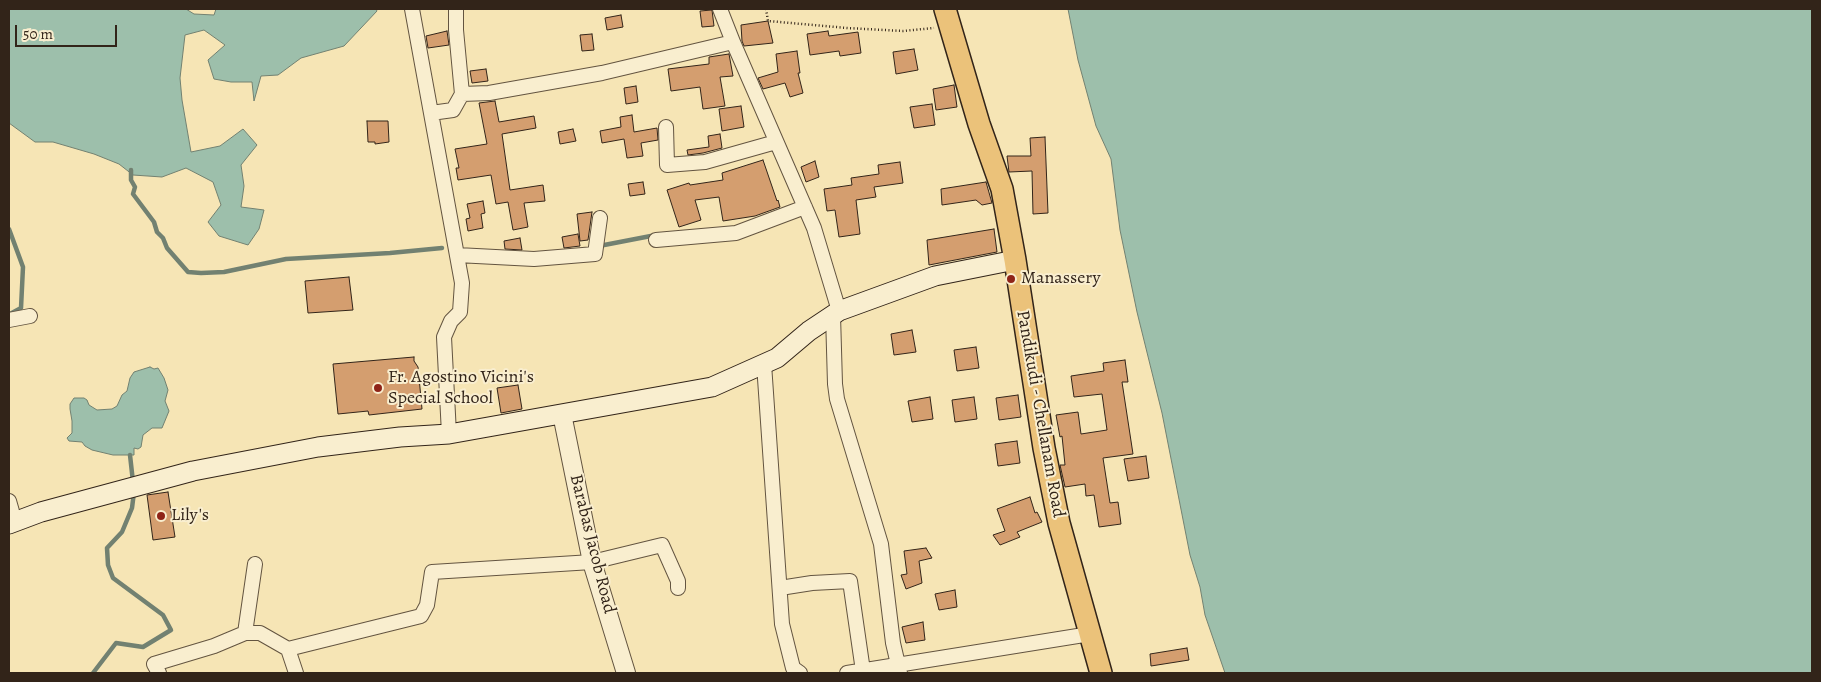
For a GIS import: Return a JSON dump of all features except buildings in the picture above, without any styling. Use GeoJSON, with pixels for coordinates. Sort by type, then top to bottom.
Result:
{"type":"FeatureCollection","features":[{"type":"Feature","properties":{"kind":"main road","name":"Pandikudi - Chellanam Road"},"geometry":{"type":"LineString","coordinates":[[947,17],[979,124],[1002,189],[1044,448],[1057,514],[1101,673]]}},
{"type":"Feature","properties":{"kind":"main road"},"geometry":{"type":"LineString","coordinates":[[12,523],[42,512],[193,471],[318,447],[400,437],[449,434],[712,387],[777,358],[809,330],[836,313],[935,276],[1015,260]]}},
{"type":"Feature","properties":{"kind":"street"},"geometry":{"type":"LineString","coordinates":[[412,9],[462,283],[460,312],[451,321],[444,337],[449,434]]}},
{"type":"Feature","properties":{"kind":"street"},"geometry":{"type":"LineString","coordinates":[[431,113],[453,110],[462,94],[456,9]]}},
{"type":"Feature","properties":{"kind":"street"},"geometry":{"type":"LineString","coordinates":[[720,9],[814,228],[836,313],[835,384],[837,399],[881,544],[892,643],[899,670]]}},
{"type":"Feature","properties":{"kind":"street"},"geometry":{"type":"LineString","coordinates":[[462,94],[489,93],[602,73],[733,42]]}},
{"type":"Feature","properties":{"kind":"street"},"geometry":{"type":"LineString","coordinates":[[666,127],[668,165],[705,162],[776,142]]}},
{"type":"Feature","properties":{"kind":"street"},"geometry":{"type":"LineString","coordinates":[[656,240],[736,232],[805,207]]}},
{"type":"Feature","properties":{"kind":"street"},"geometry":{"type":"LineString","coordinates":[[457,255],[534,259],[595,254],[600,218]]}},
{"type":"Feature","properties":{"kind":"street"},"geometry":{"type":"LineString","coordinates":[[9,320],[30,316]]}},
{"type":"Feature","properties":{"kind":"street"},"geometry":{"type":"LineString","coordinates":[[764,364],[782,624],[794,668],[800,673]]}},
{"type":"Feature","properties":{"kind":"street","name":"Barabas Jacob Road"},"geometry":{"type":"LineString","coordinates":[[562,414],[592,562],[626,673]]}},
{"type":"Feature","properties":{"kind":"street"},"geometry":{"type":"LineString","coordinates":[[9,501],[12,523]]}},
{"type":"Feature","properties":{"kind":"street"},"geometry":{"type":"LineString","coordinates":[[288,649],[421,616],[427,605],[432,572],[592,562],[662,545],[678,581],[678,588]]}},
{"type":"Feature","properties":{"kind":"street"},"geometry":{"type":"LineString","coordinates":[[244,633],[255,564]]}},
{"type":"Feature","properties":{"kind":"street"},"geometry":{"type":"LineString","coordinates":[[780,588],[812,583],[850,581],[863,671]]}},
{"type":"Feature","properties":{"kind":"street"},"geometry":{"type":"LineString","coordinates":[[159,673],[154,664],[214,646],[244,633],[260,633],[288,649],[296,673]]}},
{"type":"Feature","properties":{"kind":"street"},"geometry":{"type":"LineString","coordinates":[[847,673],[899,670],[1090,634]]}},
{"type":"Feature","properties":{"kind":"path"},"geometry":{"type":"LineString","coordinates":[[766,9],[768,21],[903,31],[947,17]]}},
{"type":"Feature","properties":{"kind":"shaded area"},"geometry":{"type":"Polygon","coordinates":[[[9,9],[186,9],[194,14],[214,15],[216,9],[376,9],[377,11],[344,46],[301,58],[278,75],[261,76],[254,101],[252,82],[231,82],[214,79],[208,60],[225,45],[204,30],[185,35],[180,78],[191,152],[220,146],[243,129],[257,145],[241,165],[244,186],[241,207],[264,210],[259,229],[248,245],[219,236],[208,222],[221,205],[213,182],[186,168],[162,177],[133,175],[119,164],[94,154],[53,142],[35,142],[9,123],[9,9]]]}},
{"type":"Feature","properties":{"kind":"shaded area"},"geometry":{"type":"Polygon","coordinates":[[[1068,9],[1812,9],[1812,673],[1225,673],[1205,615],[1200,587],[1190,555],[1162,413],[1137,312],[1120,230],[1111,159],[1096,126],[1078,60],[1068,9]]]}},
{"type":"Feature","properties":{"kind":"shaded area"},"geometry":{"type":"Polygon","coordinates":[[[150,367],[158,368],[164,378],[168,390],[165,401],[169,411],[162,428],[152,428],[143,435],[141,447],[138,449],[134,448],[134,455],[113,455],[92,450],[82,442],[69,441],[67,438],[72,433],[70,404],[74,398],[84,398],[89,405],[97,410],[112,409],[117,406],[122,395],[127,391],[130,378],[134,372],[150,367]]]}},
{"type":"Feature","properties":{"kind":"waterway"},"geometry":{"type":"LineString","coordinates":[[131,170],[131,180],[135,187],[133,194],[154,222],[157,232],[163,238],[167,248],[188,272],[224,272],[286,259],[442,248]]}},
{"type":"Feature","properties":{"kind":"waterway"},"geometry":{"type":"LineString","coordinates":[[9,229],[23,267],[21,308],[10,314]]}},
{"type":"Feature","properties":{"kind":"waterway"},"geometry":{"type":"LineString","coordinates":[[599,246],[656,235]]}},
{"type":"Feature","properties":{"kind":"waterway"},"geometry":{"type":"LineString","coordinates":[[130,455],[133,482]]}},
{"type":"Feature","properties":{"kind":"waterway"},"geometry":{"type":"LineString","coordinates":[[93,673],[116,643],[143,647],[171,630],[163,615],[113,578],[108,565],[107,548],[122,532],[132,508],[134,492]]}},
{"type":"Feature","properties":{"kind":"place","name":"Manassery"},"geometry":{"type":"Point","coordinates":[1011,279]}},
{"type":"Feature","properties":{"kind":"place","name":"Fr. Agostino Vicini's Special School"},"geometry":{"type":"Point","coordinates":[378,388]}},
{"type":"Feature","properties":{"kind":"place","name":"Lily's"},"geometry":{"type":"Point","coordinates":[161,516]}}]}
